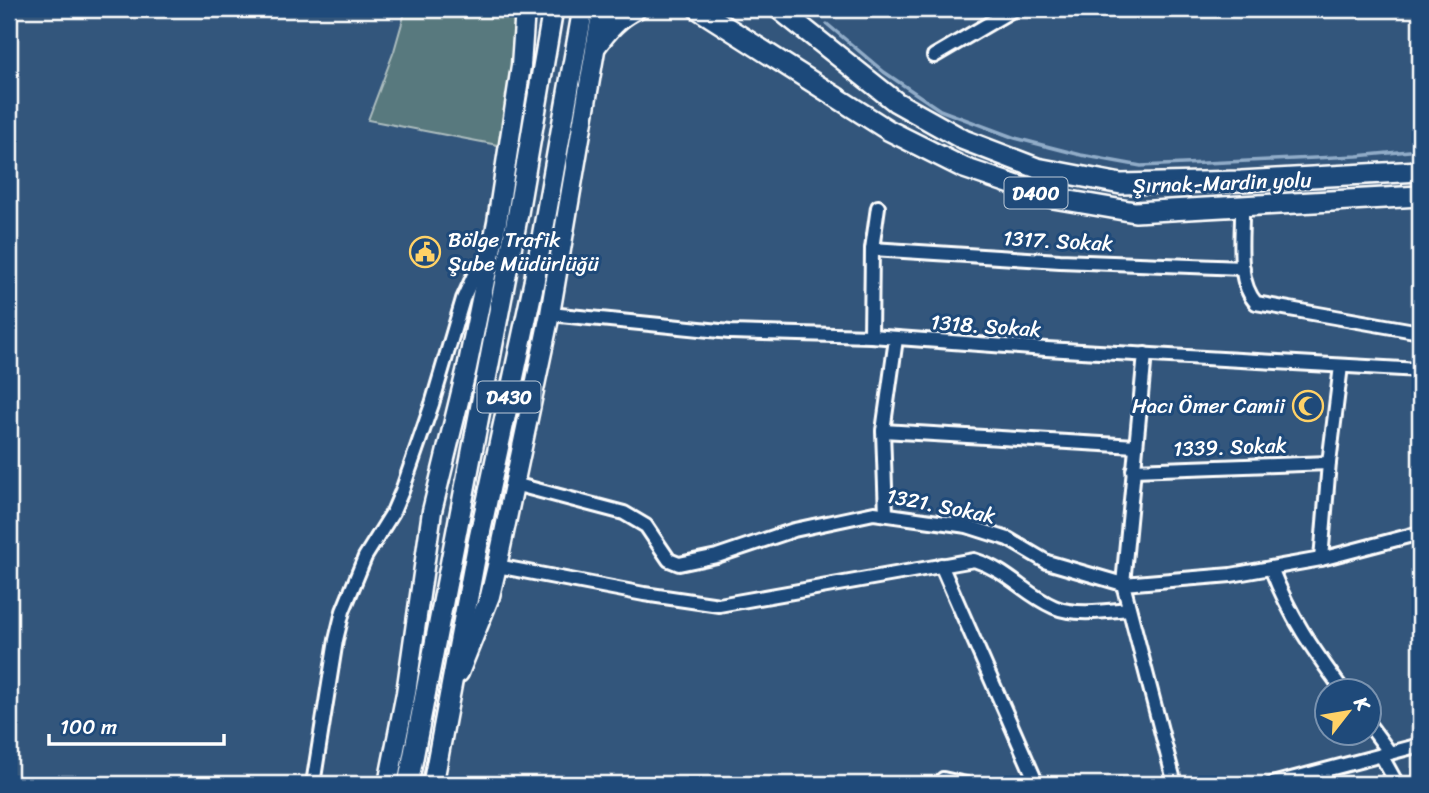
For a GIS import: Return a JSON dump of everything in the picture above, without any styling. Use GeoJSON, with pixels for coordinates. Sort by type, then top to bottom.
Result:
{"type":"FeatureCollection","features":[{"type":"Feature","properties":{"kind":"highway","name":"D430"},"geometry":{"type":"LineString","coordinates":[[408,784],[513,240],[554,9]]}},
{"type":"Feature","properties":{"kind":"highway","name":"D430"},"geometry":{"type":"LineString","coordinates":[[433,784],[478,543],[534,282],[583,9]]}},
{"type":"Feature","properties":{"kind":"highway"},"geometry":{"type":"LineString","coordinates":[[596,46],[611,26],[623,15],[636,9]]}},
{"type":"Feature","properties":{"kind":"highway","name":"Şırnak-Mardin yolu"},"geometry":{"type":"LineString","coordinates":[[698,9],[888,130],[964,168],[1053,198],[1135,212],[1420,196]]}},
{"type":"Feature","properties":{"kind":"highway","name":"Şırnak-Mardin yolu"},"geometry":{"type":"LineString","coordinates":[[779,9],[895,102],[964,140],[1037,169],[1121,184],[1241,181],[1420,171]]}},
{"type":"Feature","properties":{"kind":"main road"},"geometry":{"type":"LineString","coordinates":[[388,784],[405,693],[432,511],[467,368],[490,255],[521,66],[525,9]]}},
{"type":"Feature","properties":{"kind":"main road"},"geometry":{"type":"LineString","coordinates":[[451,692],[490,596],[497,566],[550,314],[602,9]]}},
{"type":"Feature","properties":{"kind":"street"},"geometry":{"type":"LineString","coordinates":[[934,56],[1014,9]]}},
{"type":"Feature","properties":{"kind":"street"},"geometry":{"type":"LineString","coordinates":[[1242,206],[1243,268],[1248,294],[1256,303],[1420,332]]}},
{"type":"Feature","properties":{"kind":"street"},"geometry":{"type":"LineString","coordinates":[[871,336],[872,249],[878,207]]}},
{"type":"Feature","properties":{"kind":"street","name":"1317. Sokak"},"geometry":{"type":"LineString","coordinates":[[872,249],[1060,261],[1243,268]]}},
{"type":"Feature","properties":{"kind":"street"},"geometry":{"type":"LineString","coordinates":[[313,784],[343,611],[365,557],[393,512],[402,491],[432,404],[463,299],[473,276],[490,255]]}},
{"type":"Feature","properties":{"kind":"street","name":"1318. Sokak"},"geometry":{"type":"LineString","coordinates":[[550,314],[730,332],[871,336],[1420,370]]}},
{"type":"Feature","properties":{"kind":"street"},"geometry":{"type":"LineString","coordinates":[[886,514],[883,431],[896,339]]}},
{"type":"Feature","properties":{"kind":"street"},"geometry":{"type":"LineString","coordinates":[[1145,354],[1123,584],[1174,784]]}},
{"type":"Feature","properties":{"kind":"street"},"geometry":{"type":"LineString","coordinates":[[1321,559],[1341,366]]}},
{"type":"Feature","properties":{"kind":"street"},"geometry":{"type":"LineString","coordinates":[[883,431],[1136,446]]}},
{"type":"Feature","properties":{"kind":"street","name":"1339. Sokak"},"geometry":{"type":"LineString","coordinates":[[1133,470],[1329,463]]}},
{"type":"Feature","properties":{"kind":"street","name":"1321. Sokak"},"geometry":{"type":"LineString","coordinates":[[514,484],[624,513],[646,526],[669,560],[679,564],[717,556],[794,530],[874,513],[967,526],[1008,539],[1047,562],[1123,584],[1231,575],[1321,559],[1419,535]]}},
{"type":"Feature","properties":{"kind":"street"},"geometry":{"type":"LineString","coordinates":[[497,566],[644,594],[719,605],[974,560],[1006,573],[1055,608],[1099,612],[1129,609]]}},
{"type":"Feature","properties":{"kind":"street"},"geometry":{"type":"LineString","coordinates":[[941,565],[1037,784]]}},
{"type":"Feature","properties":{"kind":"street"},"geometry":{"type":"LineString","coordinates":[[1271,568],[1285,605],[1306,640],[1334,678]]}},
{"type":"Feature","properties":{"kind":"street"},"geometry":{"type":"LineString","coordinates":[[1272,784],[1420,745]]}},
{"type":"Feature","properties":{"kind":"street"},"geometry":{"type":"LineString","coordinates":[[1382,748],[1397,784]]}},
{"type":"Feature","properties":{"kind":"street"},"geometry":{"type":"LineString","coordinates":[[943,779],[966,784]]}},
{"type":"Feature","properties":{"kind":"green space"},"geometry":{"type":"Polygon","coordinates":[[[406,9],[525,9],[508,147],[368,120],[394,51],[406,9]]]}},
{"type":"Feature","properties":{"kind":"waterway"},"geometry":{"type":"LineString","coordinates":[[827,24],[884,72],[940,110],[1015,138],[1081,155],[1141,166],[1357,156],[1420,150]]}},
{"type":"Feature","properties":{"kind":"place","name":"Bölge Trafik Şube Müdürlüğü"},"geometry":{"type":"Point","coordinates":[425,252]}},
{"type":"Feature","properties":{"kind":"place","name":"Hacı Ömer Camii"},"geometry":{"type":"Point","coordinates":[1308,406]}}]}
